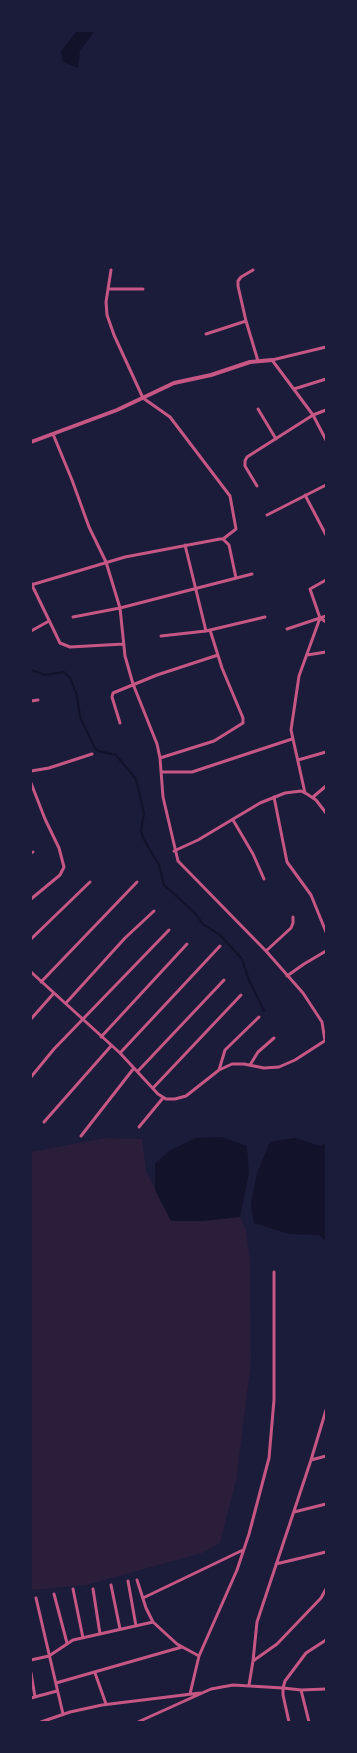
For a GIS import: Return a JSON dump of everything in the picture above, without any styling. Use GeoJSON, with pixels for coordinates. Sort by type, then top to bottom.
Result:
{"type":"FeatureCollection","features":[{"type":"Feature","properties":{"kind":"street"},"geometry":{"type":"LineString","coordinates":[[111,270],[106,308],[108,321],[143,398],[170,417],[230,496],[236,529],[223,539],[212,539],[106,562],[31,584],[58,641],[66,646],[124,644]]}},
{"type":"Feature","properties":{"kind":"street"},"geometry":{"type":"LineString","coordinates":[[253,270],[246,273],[238,281],[246,321],[258,361]]}},
{"type":"Feature","properties":{"kind":"street"},"geometry":{"type":"LineString","coordinates":[[108,289],[143,289]]}},
{"type":"Feature","properties":{"kind":"street"},"geometry":{"type":"LineString","coordinates":[[206,334],[246,321]]}},
{"type":"Feature","properties":{"kind":"street"},"geometry":{"type":"LineString","coordinates":[[31,442],[110,413],[174,383],[211,375],[258,361],[272,360],[326,347]]}},
{"type":"Feature","properties":{"kind":"street"},"geometry":{"type":"LineString","coordinates":[[272,360],[313,415],[326,440]]}},
{"type":"Feature","properties":{"kind":"street"},"geometry":{"type":"LineString","coordinates":[[294,389],[326,379]]}},
{"type":"Feature","properties":{"kind":"street"},"geometry":{"type":"LineString","coordinates":[[258,409],[276,439]]}},
{"type":"Feature","properties":{"kind":"street"},"geometry":{"type":"LineString","coordinates":[[257,486],[245,466],[246,459],[313,415],[326,410]]}},
{"type":"Feature","properties":{"kind":"street"},"geometry":{"type":"LineString","coordinates":[[31,972],[120,1053],[166,1100],[186,1096],[219,1070],[232,1064],[250,1065],[264,1068],[279,1067],[295,1060],[326,1040],[324,1027],[318,1014],[287,976],[266,951],[178,861],[174,851],[163,797],[160,758],[154,734],[127,668],[120,608],[106,562],[89,527],[53,434]]}},
{"type":"Feature","properties":{"kind":"street"},"geometry":{"type":"LineString","coordinates":[[267,515],[326,485]]}},
{"type":"Feature","properties":{"kind":"street"},"geometry":{"type":"LineString","coordinates":[[305,495],[326,535]]}},
{"type":"Feature","properties":{"kind":"street"},"geometry":{"type":"LineString","coordinates":[[223,539],[229,545],[236,578]]}},
{"type":"Feature","properties":{"kind":"street"},"geometry":{"type":"LineString","coordinates":[[160,758],[214,741],[243,723],[243,718],[208,631],[194,589],[184,545]]}},
{"type":"Feature","properties":{"kind":"street"},"geometry":{"type":"LineString","coordinates":[[73,618],[120,608],[252,574]]}},
{"type":"Feature","properties":{"kind":"street"},"geometry":{"type":"LineString","coordinates":[[326,580],[310,589],[320,618],[326,622]]}},
{"type":"Feature","properties":{"kind":"street"},"geometry":{"type":"LineString","coordinates":[[287,629],[326,616]]}},
{"type":"Feature","properties":{"kind":"street"},"geometry":{"type":"LineString","coordinates":[[161,636],[208,631],[265,617]]}},
{"type":"Feature","properties":{"kind":"street"},"geometry":{"type":"LineString","coordinates":[[305,792],[292,738],[292,726],[299,676],[320,618]]}},
{"type":"Feature","properties":{"kind":"street"},"geometry":{"type":"LineString","coordinates":[[31,631],[49,621]]}},
{"type":"Feature","properties":{"kind":"street"},"geometry":{"type":"LineString","coordinates":[[307,655],[326,652]]}},
{"type":"Feature","properties":{"kind":"street"},"geometry":{"type":"LineString","coordinates":[[120,723],[112,695],[115,692],[133,684],[218,656]]}},
{"type":"Feature","properties":{"kind":"street"},"geometry":{"type":"LineString","coordinates":[[31,701],[38,700]]}},
{"type":"Feature","properties":{"kind":"street"},"geometry":{"type":"LineString","coordinates":[[161,772],[192,772],[292,738]]}},
{"type":"Feature","properties":{"kind":"street"},"geometry":{"type":"LineString","coordinates":[[298,760],[326,752]]}},
{"type":"Feature","properties":{"kind":"street"},"geometry":{"type":"LineString","coordinates":[[31,771],[49,768],[92,754]]}},
{"type":"Feature","properties":{"kind":"street"},"geometry":{"type":"LineString","coordinates":[[31,783],[45,819],[59,848],[64,867],[60,875],[31,899]]}},
{"type":"Feature","properties":{"kind":"street"},"geometry":{"type":"LineString","coordinates":[[313,797],[326,786]]}},
{"type":"Feature","properties":{"kind":"street"},"geometry":{"type":"LineString","coordinates":[[174,851],[233,820],[260,803],[292,791],[305,792],[313,797],[326,813]]}},
{"type":"Feature","properties":{"kind":"street"},"geometry":{"type":"LineString","coordinates":[[274,797],[287,862],[311,895],[326,932]]}},
{"type":"Feature","properties":{"kind":"street"},"geometry":{"type":"LineString","coordinates":[[233,820],[250,849],[264,879]]}},
{"type":"Feature","properties":{"kind":"street"},"geometry":{"type":"LineString","coordinates":[[31,939],[90,882]]}},
{"type":"Feature","properties":{"kind":"street"},"geometry":{"type":"LineString","coordinates":[[41,982],[137,882]]}},
{"type":"Feature","properties":{"kind":"street"},"geometry":{"type":"LineString","coordinates":[[66,1004],[125,938],[154,911]]}},
{"type":"Feature","properties":{"kind":"street"},"geometry":{"type":"LineString","coordinates":[[266,951],[291,928],[292,918]]}},
{"type":"Feature","properties":{"kind":"street"},"geometry":{"type":"LineString","coordinates":[[31,1077],[54,1049],[169,930]]}},
{"type":"Feature","properties":{"kind":"street"},"geometry":{"type":"LineString","coordinates":[[101,1036],[187,944]]}},
{"type":"Feature","properties":{"kind":"street"},"geometry":{"type":"LineString","coordinates":[[120,1053],[220,946]]}},
{"type":"Feature","properties":{"kind":"street"},"geometry":{"type":"LineString","coordinates":[[287,976],[326,951]]}},
{"type":"Feature","properties":{"kind":"street"},"geometry":{"type":"LineString","coordinates":[[138,1071],[224,980]]}},
{"type":"Feature","properties":{"kind":"street"},"geometry":{"type":"LineString","coordinates":[[31,1019],[54,993]]}},
{"type":"Feature","properties":{"kind":"street"},"geometry":{"type":"LineString","coordinates":[[153,1088],[242,995]]}},
{"type":"Feature","properties":{"kind":"street"},"geometry":{"type":"LineString","coordinates":[[219,1070],[225,1050],[259,1017]]}},
{"type":"Feature","properties":{"kind":"street"},"geometry":{"type":"LineString","coordinates":[[250,1065],[258,1052],[274,1038]]}},
{"type":"Feature","properties":{"kind":"street"},"geometry":{"type":"LineString","coordinates":[[44,1122],[111,1046]]}},
{"type":"Feature","properties":{"kind":"street"},"geometry":{"type":"LineString","coordinates":[[81,1136],[134,1068]]}},
{"type":"Feature","properties":{"kind":"street"},"geometry":{"type":"LineString","coordinates":[[139,1127],[163,1098]]}},
{"type":"Feature","properties":{"kind":"street"},"geometry":{"type":"LineString","coordinates":[[190,1694],[199,1656],[237,1570],[266,1470],[271,1446],[275,1378],[274,1272]]}},
{"type":"Feature","properties":{"kind":"street"},"geometry":{"type":"LineString","coordinates":[[249,1685],[257,1622],[311,1460],[326,1410]]}},
{"type":"Feature","properties":{"kind":"street"},"geometry":{"type":"LineString","coordinates":[[311,1460],[326,1456]]}},
{"type":"Feature","properties":{"kind":"street"},"geometry":{"type":"LineString","coordinates":[[294,1512],[326,1504]]}},
{"type":"Feature","properties":{"kind":"street"},"geometry":{"type":"LineString","coordinates":[[143,1598],[243,1550]]}},
{"type":"Feature","properties":{"kind":"street"},"geometry":{"type":"LineString","coordinates":[[276,1564],[326,1552]]}},
{"type":"Feature","properties":{"kind":"street"},"geometry":{"type":"LineString","coordinates":[[137,1580],[154,1622],[168,1637],[182,1647],[199,1656]]}},
{"type":"Feature","properties":{"kind":"street"},"geometry":{"type":"LineString","coordinates":[[128,1581],[136,1626]]}},
{"type":"Feature","properties":{"kind":"street"},"geometry":{"type":"LineString","coordinates":[[111,1585],[120,1630]]}},
{"type":"Feature","properties":{"kind":"street"},"geometry":{"type":"LineString","coordinates":[[73,1589],[83,1638]]}},
{"type":"Feature","properties":{"kind":"street"},"geometry":{"type":"LineString","coordinates":[[253,1661],[278,1644],[321,1598],[326,1589]]}},
{"type":"Feature","properties":{"kind":"street"},"geometry":{"type":"LineString","coordinates":[[93,1590],[100,1634]]}},
{"type":"Feature","properties":{"kind":"street"},"geometry":{"type":"LineString","coordinates":[[54,1594],[67,1643]]}},
{"type":"Feature","properties":{"kind":"street"},"geometry":{"type":"LineString","coordinates":[[36,1598],[63,1714]]}},
{"type":"Feature","properties":{"kind":"street"},"geometry":{"type":"LineString","coordinates":[[31,1660],[49,1656],[67,1643],[83,1638],[154,1622]]}},
{"type":"Feature","properties":{"kind":"street"},"geometry":{"type":"LineString","coordinates":[[289,1722],[283,1688],[287,1678],[306,1653],[326,1640]]}},
{"type":"Feature","properties":{"kind":"street"},"geometry":{"type":"LineString","coordinates":[[56,1683],[182,1647]]}},
{"type":"Feature","properties":{"kind":"street"},"geometry":{"type":"LineString","coordinates":[[31,1673],[35,1697]]}},
{"type":"Feature","properties":{"kind":"street"},"geometry":{"type":"LineString","coordinates":[[95,1673],[106,1704]]}},
{"type":"Feature","properties":{"kind":"street"},"geometry":{"type":"LineString","coordinates":[[41,1722],[63,1714],[106,1704],[204,1692],[233,1684],[301,1690],[326,1689]]}},
{"type":"Feature","properties":{"kind":"street"},"geometry":{"type":"LineString","coordinates":[[301,1690],[309,1722]]}},
{"type":"Feature","properties":{"kind":"street"},"geometry":{"type":"LineString","coordinates":[[31,1698],[57,1691]]}},
{"type":"Feature","properties":{"kind":"street"},"geometry":{"type":"LineString","coordinates":[[138,1722],[204,1692]]}},
{"type":"Feature","properties":{"kind":"shaded area"},"geometry":{"type":"Polygon","coordinates":[[[77,31],[95,31],[80,50],[78,68],[63,62],[61,51],[77,31]]]}},
{"type":"Feature","properties":{"kind":"shaded area"},"geometry":{"type":"Polygon","coordinates":[[[222,1137],[247,1146],[249,1173],[240,1217],[202,1221],[171,1221],[155,1190],[155,1164],[169,1151],[196,1138],[222,1137]]]}},
{"type":"Feature","properties":{"kind":"shaded area"},"geometry":{"type":"Polygon","coordinates":[[[105,1138],[142,1139],[146,1171],[171,1221],[202,1221],[240,1217],[246,1230],[250,1263],[251,1362],[236,1481],[220,1543],[202,1553],[86,1585],[31,1590],[31,1152],[105,1138]]]}},
{"type":"Feature","properties":{"kind":"shaded area"},"geometry":{"type":"Polygon","coordinates":[[[295,1138],[320,1146],[326,1143],[326,1241],[319,1235],[289,1234],[254,1223],[251,1204],[257,1173],[270,1142],[295,1138]]]}},
{"type":"Feature","properties":{"kind":"waterway"},"geometry":{"type":"LineString","coordinates":[[31,670],[45,675],[64,672],[70,678],[77,695],[80,717],[95,748],[98,751],[116,755],[136,779],[144,813],[141,831],[143,838],[159,865],[164,885],[194,912],[203,924],[220,935],[242,959],[249,980],[264,1011]]}}]}
